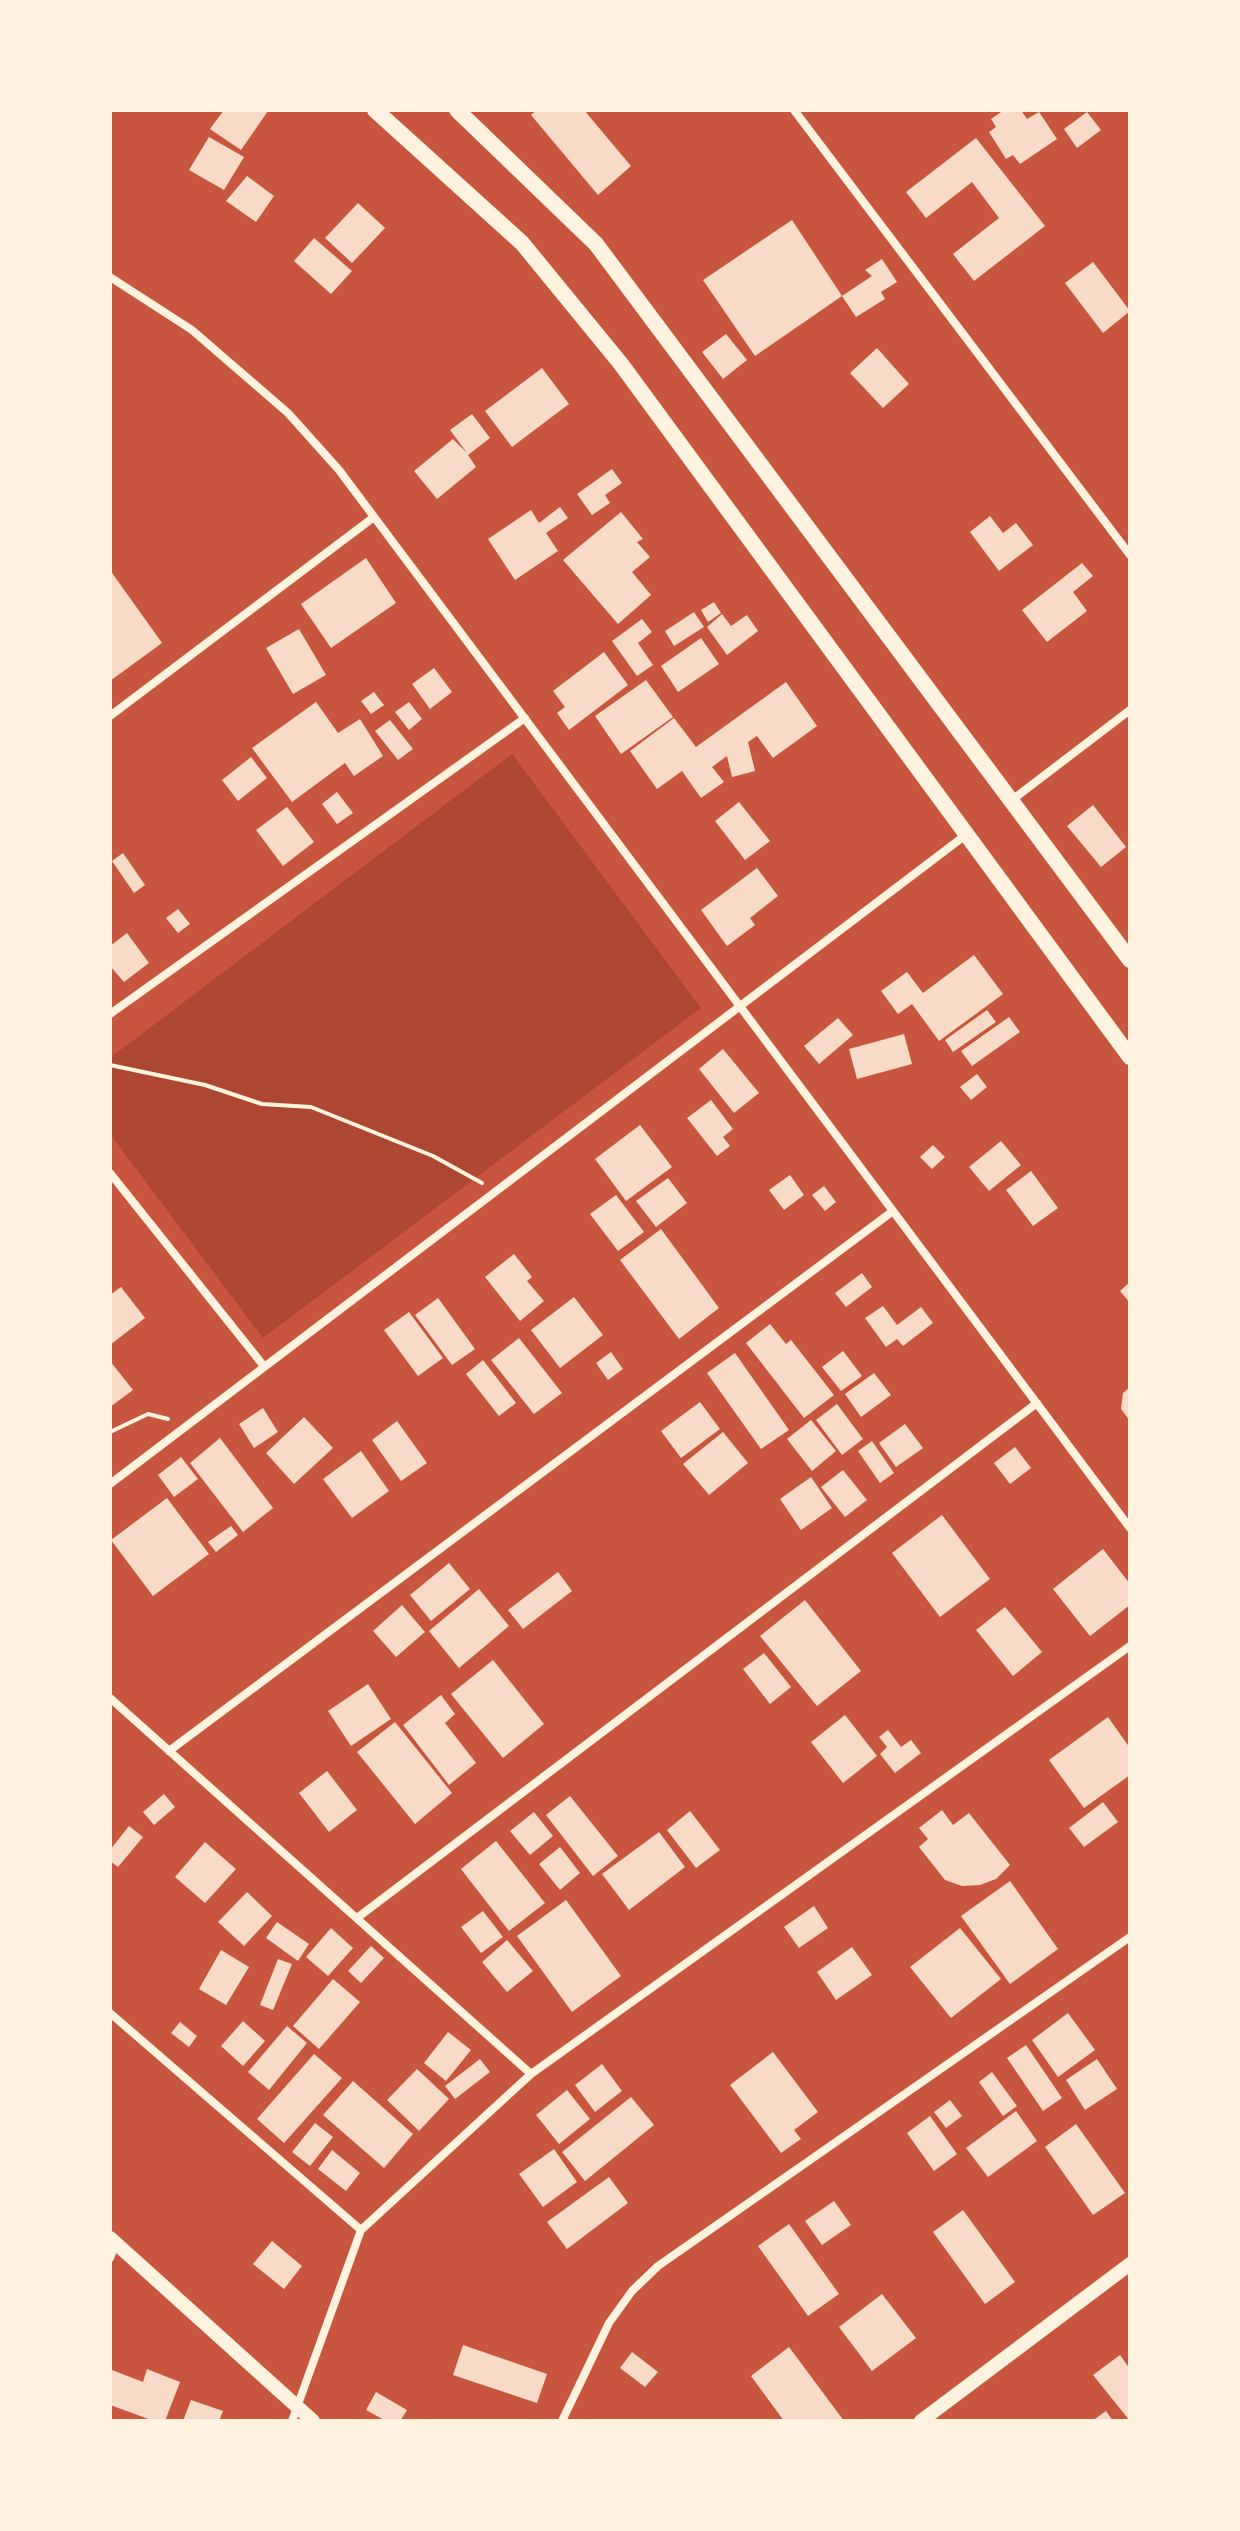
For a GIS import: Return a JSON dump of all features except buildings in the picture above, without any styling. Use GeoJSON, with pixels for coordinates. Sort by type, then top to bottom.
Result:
{"type":"FeatureCollection","features":[{"type":"Feature","properties":{"kind":"main road"},"geometry":{"type":"LineString","coordinates":[[375,110],[522,243],[621,364],[1130,1057]]}},
{"type":"Feature","properties":{"kind":"main road"},"geometry":{"type":"LineString","coordinates":[[457,110],[596,244],[1130,960]]}},
{"type":"Feature","properties":{"kind":"street"},"geometry":{"type":"LineString","coordinates":[[794,110],[1130,555]]}},
{"type":"Feature","properties":{"kind":"street"},"geometry":{"type":"LineString","coordinates":[[110,277],[192,330],[288,413],[339,470],[1130,1528]]}},
{"type":"Feature","properties":{"kind":"street"},"geometry":{"type":"LineString","coordinates":[[110,716],[374,517]]}},
{"type":"Feature","properties":{"kind":"street"},"geometry":{"type":"LineString","coordinates":[[1012,800],[1130,710]]}},
{"type":"Feature","properties":{"kind":"street"},"geometry":{"type":"LineString","coordinates":[[110,1014],[525,718]]}},
{"type":"Feature","properties":{"kind":"street"},"geometry":{"type":"LineString","coordinates":[[110,1484],[968,833]]}},
{"type":"Feature","properties":{"kind":"street"},"geometry":{"type":"LineString","coordinates":[[110,1173],[263,1365]]}},
{"type":"Feature","properties":{"kind":"street"},"geometry":{"type":"LineString","coordinates":[[169,1751],[893,1211]]}},
{"type":"Feature","properties":{"kind":"street"},"geometry":{"type":"LineString","coordinates":[[357,1918],[1037,1403]]}},
{"type":"Feature","properties":{"kind":"street"},"geometry":{"type":"LineString","coordinates":[[294,2414],[361,2230],[531,2074],[1130,1646]]}},
{"type":"Feature","properties":{"kind":"street"},"geometry":{"type":"LineString","coordinates":[[110,1698],[531,2074]]}},
{"type":"Feature","properties":{"kind":"street"},"geometry":{"type":"LineString","coordinates":[[562,2421],[609,2323],[632,2291],[658,2266],[1130,1937]]}},
{"type":"Feature","properties":{"kind":"street"},"geometry":{"type":"LineString","coordinates":[[110,2013],[361,2230]]}},
{"type":"Feature","properties":{"kind":"street"},"geometry":{"type":"LineString","coordinates":[[112,2246],[294,2414],[313,2421]]}},
{"type":"Feature","properties":{"kind":"street"},"geometry":{"type":"LineString","coordinates":[[921,2421],[1130,2264]]}},
{"type":"Feature","properties":{"kind":"path"},"geometry":{"type":"LineString","coordinates":[[110,1065],[205,1085],[262,1104],[311,1107],[433,1156],[496,1190]]}},
{"type":"Feature","properties":{"kind":"path"},"geometry":{"type":"LineString","coordinates":[[110,1432],[148,1414],[190,1425]]}},
{"type":"Feature","properties":{"kind":"shaded area"},"geometry":{"type":"Polygon","coordinates":[[[512,754],[701,1008],[263,1338],[110,1134],[110,1058],[512,754]]]}}]}
